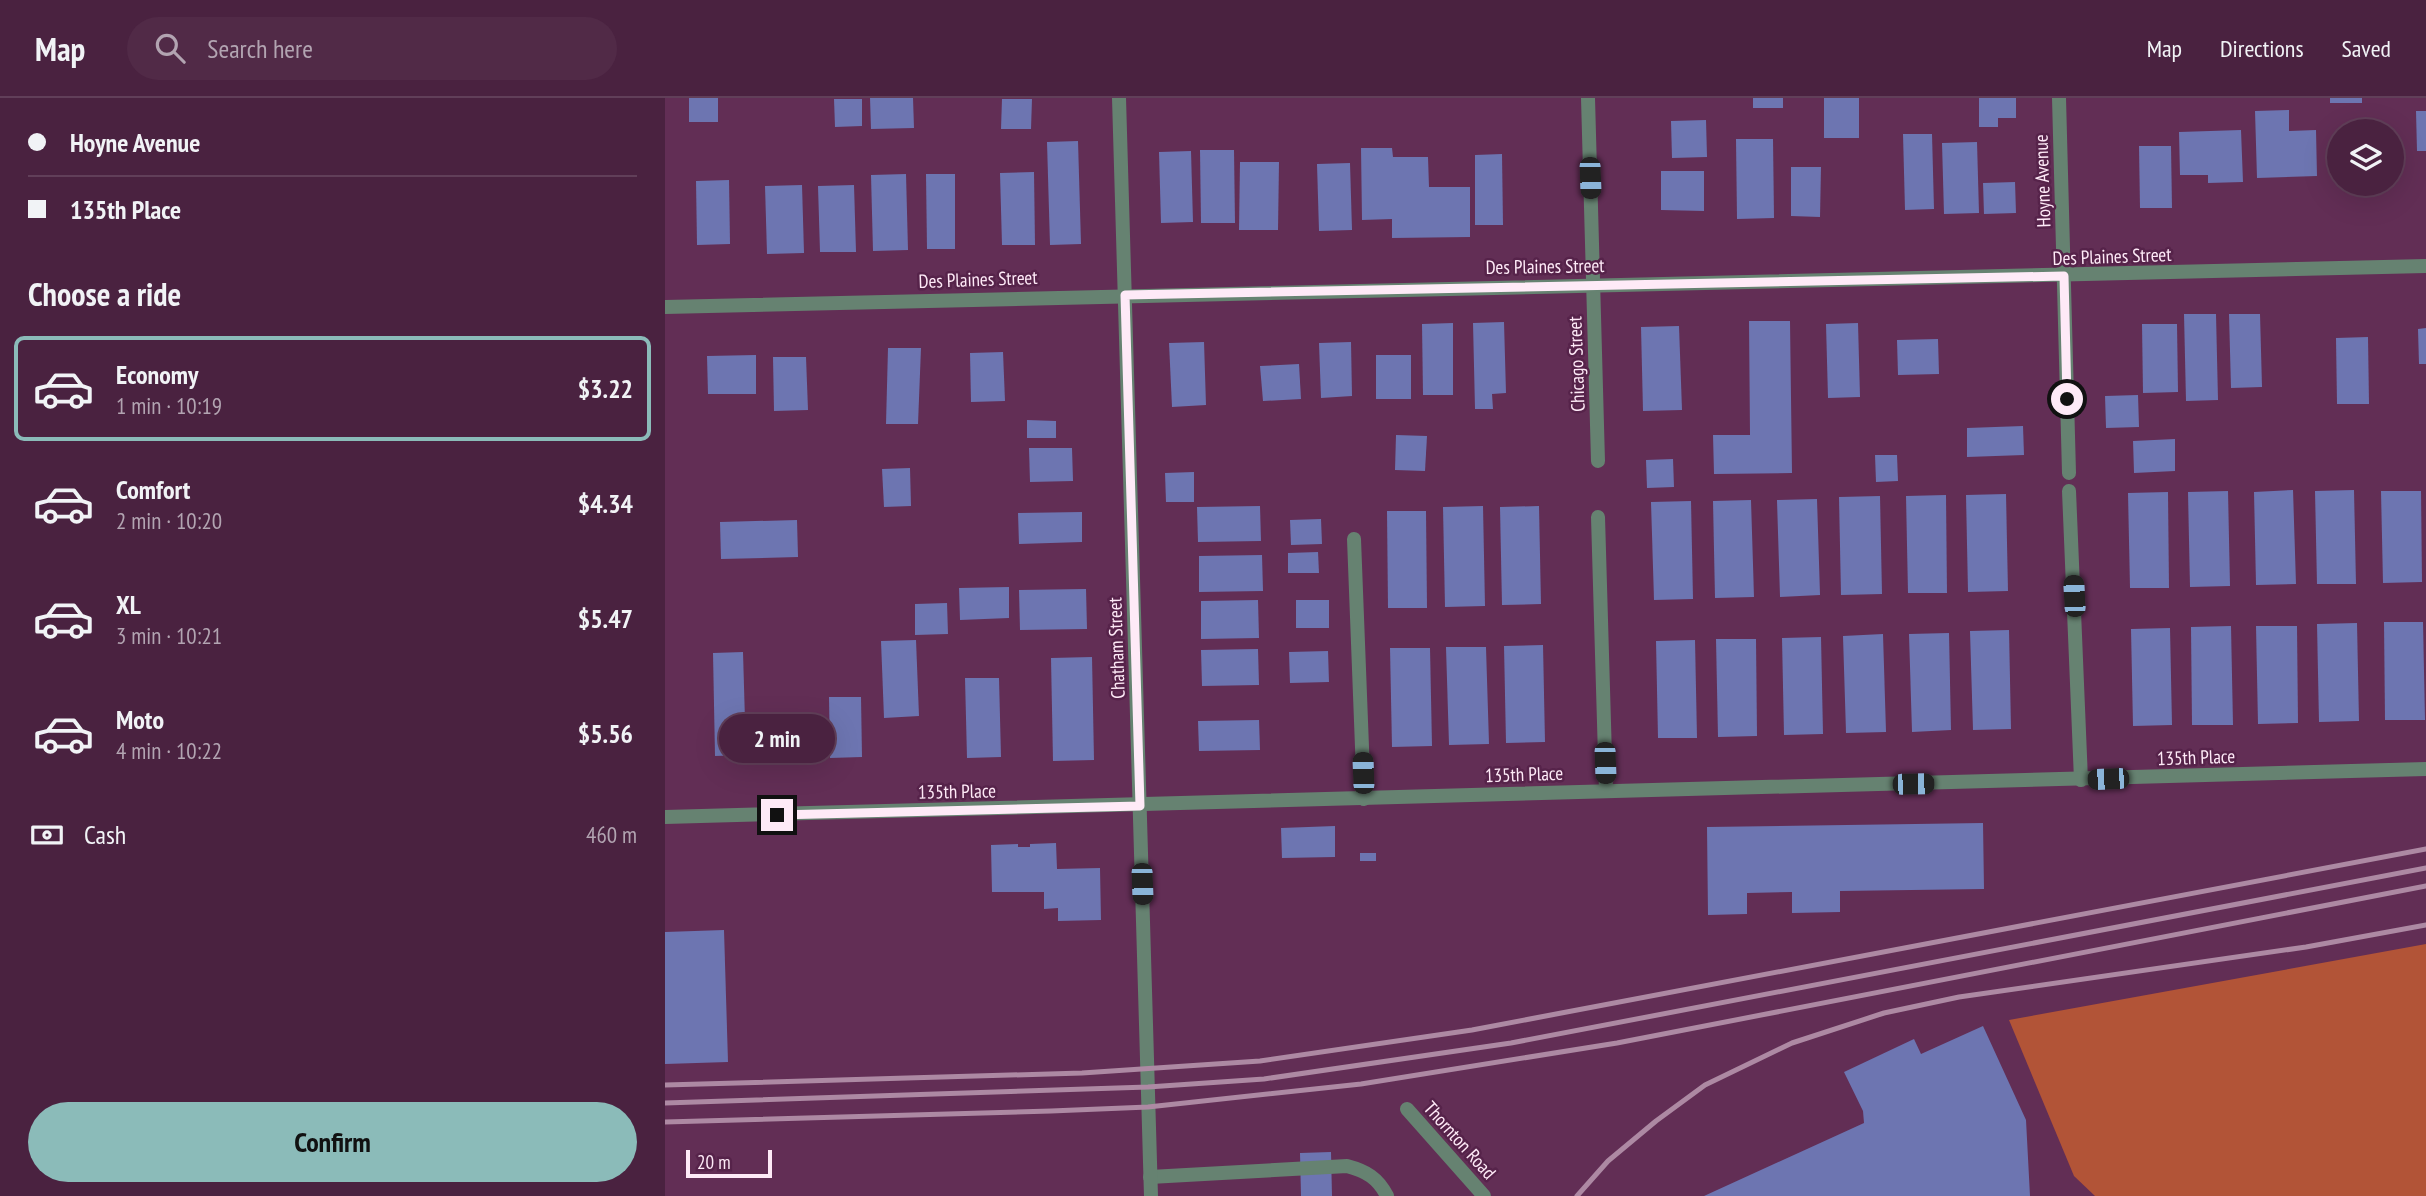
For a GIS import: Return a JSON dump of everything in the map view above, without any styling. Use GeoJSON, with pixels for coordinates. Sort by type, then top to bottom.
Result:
{"type":"FeatureCollection","features":[{"type":"Feature","properties":{"kind":"street","name":"Chatham Street"},"geometry":{"type":"LineString","coordinates":[[1119,98],[1151,1196]]}},
{"type":"Feature","properties":{"kind":"street","name":"Chicago Street"},"geometry":{"type":"LineString","coordinates":[[1588,98],[1598,461]]}},
{"type":"Feature","properties":{"kind":"street","name":"Hoyne Avenue"},"geometry":{"type":"LineString","coordinates":[[2059,98],[2069,473]]}},
{"type":"Feature","properties":{"kind":"street","name":"Des Plaines Street"},"geometry":{"type":"LineString","coordinates":[[665,307],[2426,266]]}},
{"type":"Feature","properties":{"kind":"street"},"geometry":{"type":"LineString","coordinates":[[2069,491],[2081,780]]}},
{"type":"Feature","properties":{"kind":"street"},"geometry":{"type":"LineString","coordinates":[[1598,517],[1606,791]]}},
{"type":"Feature","properties":{"kind":"street"},"geometry":{"type":"LineString","coordinates":[[1354,540],[1364,799]]}},
{"type":"Feature","properties":{"kind":"street","name":"135th Place"},"geometry":{"type":"LineString","coordinates":[[665,817],[2426,769]]}},
{"type":"Feature","properties":{"kind":"street","name":"Thornton Road"},"geometry":{"type":"LineString","coordinates":[[1406,1109],[1484,1196]]}},
{"type":"Feature","properties":{"kind":"street"},"geometry":{"type":"LineString","coordinates":[[1150,1177],[1347,1166],[1370,1174],[1381,1183],[1387,1196]]}},
{"type":"Feature","properties":{"kind":"shaded area"},"geometry":{"type":"Polygon","coordinates":[[[2426,944],[2426,1196],[2095,1196],[2074,1176],[2009,1020],[2426,944]]]}},
{"type":"Feature","properties":{"kind":"building"},"geometry":{"type":"Polygon","coordinates":[[[689,98],[718,98],[718,122],[689,122],[689,98]]]}},
{"type":"Feature","properties":{"kind":"building"},"geometry":{"type":"Polygon","coordinates":[[[870,98],[913,98],[914,128],[871,129],[870,98]]]}},
{"type":"Feature","properties":{"kind":"building"},"geometry":{"type":"Polygon","coordinates":[[[1753,98],[1783,98],[1783,108],[1753,108],[1753,98]]]}},
{"type":"Feature","properties":{"kind":"building"},"geometry":{"type":"Polygon","coordinates":[[[1824,98],[1859,98],[1859,138],[1824,138],[1824,98]]]}},
{"type":"Feature","properties":{"kind":"building"},"geometry":{"type":"Polygon","coordinates":[[[1979,98],[2016,98],[2016,118],[1998,118],[1998,127],[1979,127],[1979,98]]]}},
{"type":"Feature","properties":{"kind":"building"},"geometry":{"type":"Polygon","coordinates":[[[2330,98],[2362,98],[2362,103],[2330,103],[2330,98]]]}},
{"type":"Feature","properties":{"kind":"building"},"geometry":{"type":"Polygon","coordinates":[[[834,99],[862,99],[862,126],[835,127],[834,99]]]}},
{"type":"Feature","properties":{"kind":"building"},"geometry":{"type":"Polygon","coordinates":[[[1002,99],[1032,99],[1031,129],[1001,129],[1002,99]]]}},
{"type":"Feature","properties":{"kind":"building"},"geometry":{"type":"Polygon","coordinates":[[[2289,110],[2289,131],[2316,130],[2317,176],[2257,178],[2255,111],[2289,110]]]}},
{"type":"Feature","properties":{"kind":"building"},"geometry":{"type":"Polygon","coordinates":[[[2416,111],[2426,111],[2426,151],[2417,151],[2416,111]]]}},
{"type":"Feature","properties":{"kind":"building"},"geometry":{"type":"Polygon","coordinates":[[[1706,120],[1707,157],[1672,158],[1671,121],[1706,120]]]}},
{"type":"Feature","properties":{"kind":"building"},"geometry":{"type":"Polygon","coordinates":[[[2241,130],[2243,182],[2208,183],[2208,175],[2180,175],[2179,132],[2241,130]]]}},
{"type":"Feature","properties":{"kind":"building"},"geometry":{"type":"Polygon","coordinates":[[[1903,134],[1932,134],[1934,209],[1905,210],[1903,134]]]}},
{"type":"Feature","properties":{"kind":"building"},"geometry":{"type":"Polygon","coordinates":[[[1736,139],[1773,139],[1774,218],[1737,219],[1736,139]]]}},
{"type":"Feature","properties":{"kind":"building"},"geometry":{"type":"Polygon","coordinates":[[[1078,141],[1081,244],[1050,245],[1047,142],[1078,141]]]}},
{"type":"Feature","properties":{"kind":"building"},"geometry":{"type":"Polygon","coordinates":[[[1977,142],[1979,213],[1944,214],[1942,143],[1977,142]]]}},
{"type":"Feature","properties":{"kind":"building"},"geometry":{"type":"Polygon","coordinates":[[[2139,146],[2171,146],[2172,208],[2140,208],[2139,146]]]}},
{"type":"Feature","properties":{"kind":"building"},"geometry":{"type":"Polygon","coordinates":[[[1361,148],[1392,148],[1393,157],[1428,157],[1429,187],[1470,187],[1470,237],[1392,238],[1392,219],[1362,220],[1361,148]]]}},
{"type":"Feature","properties":{"kind":"building"},"geometry":{"type":"Polygon","coordinates":[[[1200,150],[1234,150],[1235,223],[1201,223],[1200,150]]]}},
{"type":"Feature","properties":{"kind":"building"},"geometry":{"type":"Polygon","coordinates":[[[1191,151],[1193,222],[1161,223],[1159,152],[1191,151]]]}},
{"type":"Feature","properties":{"kind":"building"},"geometry":{"type":"Polygon","coordinates":[[[1502,154],[1503,225],[1475,225],[1475,155],[1502,154]]]}},
{"type":"Feature","properties":{"kind":"building"},"geometry":{"type":"Polygon","coordinates":[[[1240,162],[1279,162],[1278,230],[1239,230],[1240,162]]]}},
{"type":"Feature","properties":{"kind":"building"},"geometry":{"type":"Polygon","coordinates":[[[1350,163],[1352,230],[1319,231],[1317,164],[1350,163]]]}},
{"type":"Feature","properties":{"kind":"building"},"geometry":{"type":"Polygon","coordinates":[[[1791,167],[1821,167],[1820,217],[1791,216],[1791,167]]]}},
{"type":"Feature","properties":{"kind":"building"},"geometry":{"type":"Polygon","coordinates":[[[1661,171],[1704,171],[1704,211],[1661,210],[1661,171]]]}},
{"type":"Feature","properties":{"kind":"building"},"geometry":{"type":"Polygon","coordinates":[[[1034,172],[1035,245],[1002,245],[1000,173],[1034,172]]]}},
{"type":"Feature","properties":{"kind":"building"},"geometry":{"type":"Polygon","coordinates":[[[906,174],[908,250],[873,251],[871,175],[906,174]]]}},
{"type":"Feature","properties":{"kind":"building"},"geometry":{"type":"Polygon","coordinates":[[[926,174],[955,174],[955,249],[927,249],[926,174]]]}},
{"type":"Feature","properties":{"kind":"building"},"geometry":{"type":"Polygon","coordinates":[[[729,180],[730,244],[697,245],[696,181],[729,180]]]}},
{"type":"Feature","properties":{"kind":"building"},"geometry":{"type":"Polygon","coordinates":[[[2015,182],[2016,213],[1984,214],[1983,183],[2015,182]]]}},
{"type":"Feature","properties":{"kind":"building"},"geometry":{"type":"Polygon","coordinates":[[[802,185],[804,253],[767,254],[765,186],[802,185]]]}},
{"type":"Feature","properties":{"kind":"building"},"geometry":{"type":"Polygon","coordinates":[[[854,185],[856,252],[820,252],[818,186],[854,185]]]}},
{"type":"Feature","properties":{"kind":"building"},"geometry":{"type":"Polygon","coordinates":[[[2184,314],[2216,314],[2218,400],[2186,401],[2184,314]]]}},
{"type":"Feature","properties":{"kind":"building"},"geometry":{"type":"Polygon","coordinates":[[[2229,314],[2260,314],[2262,387],[2231,388],[2229,314]]]}},
{"type":"Feature","properties":{"kind":"building"},"geometry":{"type":"Polygon","coordinates":[[[1749,321],[1790,321],[1792,473],[1714,474],[1713,435],[1750,435],[1749,321]]]}},
{"type":"Feature","properties":{"kind":"building"},"geometry":{"type":"Polygon","coordinates":[[[1504,322],[1506,393],[1492,394],[1493,409],[1475,409],[1473,323],[1504,322]]]}},
{"type":"Feature","properties":{"kind":"building"},"geometry":{"type":"Polygon","coordinates":[[[1453,323],[1453,395],[1423,395],[1422,324],[1453,323]]]}},
{"type":"Feature","properties":{"kind":"building"},"geometry":{"type":"Polygon","coordinates":[[[1858,323],[1860,397],[1828,398],[1826,324],[1858,323]]]}},
{"type":"Feature","properties":{"kind":"building"},"geometry":{"type":"Polygon","coordinates":[[[2142,324],[2177,324],[2178,392],[2143,393],[2142,324]]]}},
{"type":"Feature","properties":{"kind":"building"},"geometry":{"type":"Polygon","coordinates":[[[1679,326],[1682,410],[1643,411],[1641,327],[1679,326]]]}},
{"type":"Feature","properties":{"kind":"building"},"geometry":{"type":"Polygon","coordinates":[[[2426,328],[2426,364],[2419,364],[2418,329],[2426,328]]]}},
{"type":"Feature","properties":{"kind":"building"},"geometry":{"type":"Polygon","coordinates":[[[2368,337],[2369,404],[2337,404],[2336,338],[2368,337]]]}},
{"type":"Feature","properties":{"kind":"building"},"geometry":{"type":"Polygon","coordinates":[[[1938,339],[1939,374],[1898,375],[1897,340],[1938,339]]]}},
{"type":"Feature","properties":{"kind":"building"},"geometry":{"type":"Polygon","coordinates":[[[1204,342],[1206,405],[1172,407],[1169,343],[1204,342]]]}},
{"type":"Feature","properties":{"kind":"building"},"geometry":{"type":"Polygon","coordinates":[[[1351,342],[1352,396],[1321,398],[1319,343],[1351,342]]]}},
{"type":"Feature","properties":{"kind":"building"},"geometry":{"type":"Polygon","coordinates":[[[888,348],[921,348],[918,424],[886,424],[888,348]]]}},
{"type":"Feature","properties":{"kind":"building"},"geometry":{"type":"Polygon","coordinates":[[[1003,352],[1005,401],[971,402],[970,353],[1003,352]]]}},
{"type":"Feature","properties":{"kind":"building"},"geometry":{"type":"Polygon","coordinates":[[[756,355],[756,394],[708,394],[707,356],[756,355]]]}},
{"type":"Feature","properties":{"kind":"building"},"geometry":{"type":"Polygon","coordinates":[[[1376,355],[1411,355],[1411,399],[1376,399],[1376,355]]]}},
{"type":"Feature","properties":{"kind":"building"},"geometry":{"type":"Polygon","coordinates":[[[773,357],[806,357],[808,410],[774,411],[773,357]]]}},
{"type":"Feature","properties":{"kind":"building"},"geometry":{"type":"Polygon","coordinates":[[[1299,364],[1301,399],[1263,401],[1260,366],[1299,364]]]}},
{"type":"Feature","properties":{"kind":"building"},"geometry":{"type":"Polygon","coordinates":[[[2138,395],[2139,427],[2106,428],[2105,396],[2138,395]]]}},
{"type":"Feature","properties":{"kind":"building"},"geometry":{"type":"Polygon","coordinates":[[[1027,420],[1056,421],[1056,438],[1027,438],[1027,420]]]}},
{"type":"Feature","properties":{"kind":"building"},"geometry":{"type":"Polygon","coordinates":[[[2023,426],[2024,455],[1967,457],[1967,428],[2023,426]]]}},
{"type":"Feature","properties":{"kind":"building"},"geometry":{"type":"Polygon","coordinates":[[[1396,435],[1427,436],[1425,471],[1395,470],[1396,435]]]}},
{"type":"Feature","properties":{"kind":"building"},"geometry":{"type":"Polygon","coordinates":[[[2175,439],[2175,471],[2134,473],[2133,441],[2175,439]]]}},
{"type":"Feature","properties":{"kind":"building"},"geometry":{"type":"Polygon","coordinates":[[[1029,448],[1072,448],[1073,481],[1030,482],[1029,448]]]}},
{"type":"Feature","properties":{"kind":"building"},"geometry":{"type":"Polygon","coordinates":[[[1875,455],[1897,455],[1898,481],[1876,482],[1875,455]]]}},
{"type":"Feature","properties":{"kind":"building"},"geometry":{"type":"Polygon","coordinates":[[[1673,459],[1674,487],[1647,488],[1646,460],[1673,459]]]}},
{"type":"Feature","properties":{"kind":"building"},"geometry":{"type":"Polygon","coordinates":[[[910,468],[911,506],[884,507],[882,469],[910,468]]]}},
{"type":"Feature","properties":{"kind":"building"},"geometry":{"type":"Polygon","coordinates":[[[1194,472],[1194,502],[1166,502],[1165,473],[1194,472]]]}},
{"type":"Feature","properties":{"kind":"building"},"geometry":{"type":"Polygon","coordinates":[[[2293,490],[2296,584],[2256,585],[2254,492],[2293,490]]]}},
{"type":"Feature","properties":{"kind":"building"},"geometry":{"type":"Polygon","coordinates":[[[2354,490],[2356,584],[2317,584],[2315,491],[2354,490]]]}},
{"type":"Feature","properties":{"kind":"building"},"geometry":{"type":"Polygon","coordinates":[[[2228,491],[2230,586],[2190,587],[2188,492],[2228,491]]]}},
{"type":"Feature","properties":{"kind":"building"},"geometry":{"type":"Polygon","coordinates":[[[2381,491],[2421,491],[2422,582],[2383,583],[2381,491]]]}},
{"type":"Feature","properties":{"kind":"building"},"geometry":{"type":"Polygon","coordinates":[[[2168,492],[2169,588],[2130,588],[2128,493],[2168,492]]]}},
{"type":"Feature","properties":{"kind":"building"},"geometry":{"type":"Polygon","coordinates":[[[2006,494],[2008,591],[1968,592],[1966,495],[2006,494]]]}},
{"type":"Feature","properties":{"kind":"building"},"geometry":{"type":"Polygon","coordinates":[[[1946,495],[1947,593],[1908,593],[1906,496],[1946,495]]]}},
{"type":"Feature","properties":{"kind":"building"},"geometry":{"type":"Polygon","coordinates":[[[1880,496],[1882,594],[1841,595],[1839,497],[1880,496]]]}},
{"type":"Feature","properties":{"kind":"building"},"geometry":{"type":"Polygon","coordinates":[[[1817,499],[1820,595],[1780,597],[1777,500],[1817,499]]]}},
{"type":"Feature","properties":{"kind":"building"},"geometry":{"type":"Polygon","coordinates":[[[1751,500],[1754,597],[1715,598],[1713,501],[1751,500]]]}},
{"type":"Feature","properties":{"kind":"building"},"geometry":{"type":"Polygon","coordinates":[[[1691,501],[1693,599],[1654,600],[1651,502],[1691,501]]]}},
{"type":"Feature","properties":{"kind":"building"},"geometry":{"type":"Polygon","coordinates":[[[1260,506],[1261,541],[1198,542],[1197,507],[1260,506]]]}},
{"type":"Feature","properties":{"kind":"building"},"geometry":{"type":"Polygon","coordinates":[[[1483,506],[1485,606],[1445,607],[1443,507],[1483,506]]]}},
{"type":"Feature","properties":{"kind":"building"},"geometry":{"type":"Polygon","coordinates":[[[1539,506],[1541,604],[1502,605],[1500,507],[1539,506]]]}},
{"type":"Feature","properties":{"kind":"building"},"geometry":{"type":"Polygon","coordinates":[[[1387,511],[1426,511],[1427,608],[1388,608],[1387,511]]]}},
{"type":"Feature","properties":{"kind":"building"},"geometry":{"type":"Polygon","coordinates":[[[1082,512],[1082,542],[1019,544],[1018,513],[1082,512]]]}},
{"type":"Feature","properties":{"kind":"building"},"geometry":{"type":"Polygon","coordinates":[[[1321,519],[1322,544],[1291,545],[1290,520],[1321,519]]]}},
{"type":"Feature","properties":{"kind":"building"},"geometry":{"type":"Polygon","coordinates":[[[797,520],[798,557],[721,559],[720,522],[797,520]]]}},
{"type":"Feature","properties":{"kind":"building"},"geometry":{"type":"Polygon","coordinates":[[[1318,552],[1319,573],[1288,573],[1288,553],[1318,552]]]}},
{"type":"Feature","properties":{"kind":"building"},"geometry":{"type":"Polygon","coordinates":[[[1262,555],[1263,591],[1199,592],[1199,556],[1262,555]]]}},
{"type":"Feature","properties":{"kind":"building"},"geometry":{"type":"Polygon","coordinates":[[[1009,587],[1009,618],[960,620],[959,588],[1009,587]]]}},
{"type":"Feature","properties":{"kind":"building"},"geometry":{"type":"Polygon","coordinates":[[[1086,589],[1087,629],[1020,630],[1019,590],[1086,589]]]}},
{"type":"Feature","properties":{"kind":"building"},"geometry":{"type":"Polygon","coordinates":[[[1258,600],[1259,638],[1201,639],[1201,601],[1258,600]]]}},
{"type":"Feature","properties":{"kind":"building"},"geometry":{"type":"Polygon","coordinates":[[[1296,600],[1329,600],[1329,628],[1296,628],[1296,600]]]}},
{"type":"Feature","properties":{"kind":"building"},"geometry":{"type":"Polygon","coordinates":[[[947,603],[948,634],[915,635],[915,604],[947,603]]]}},
{"type":"Feature","properties":{"kind":"building"},"geometry":{"type":"Polygon","coordinates":[[[2384,622],[2423,622],[2425,720],[2385,720],[2384,622]]]}},
{"type":"Feature","properties":{"kind":"building"},"geometry":{"type":"Polygon","coordinates":[[[2357,623],[2359,721],[2319,722],[2317,624],[2357,623]]]}},
{"type":"Feature","properties":{"kind":"building"},"geometry":{"type":"Polygon","coordinates":[[[2231,626],[2233,725],[2192,725],[2191,627],[2231,626]]]}},
{"type":"Feature","properties":{"kind":"building"},"geometry":{"type":"Polygon","coordinates":[[[2256,626],[2297,626],[2298,723],[2258,724],[2256,626]]]}},
{"type":"Feature","properties":{"kind":"building"},"geometry":{"type":"Polygon","coordinates":[[[2170,628],[2172,725],[2133,726],[2131,629],[2170,628]]]}},
{"type":"Feature","properties":{"kind":"building"},"geometry":{"type":"Polygon","coordinates":[[[2009,630],[2011,729],[1973,730],[1970,631],[2009,630]]]}},
{"type":"Feature","properties":{"kind":"building"},"geometry":{"type":"Polygon","coordinates":[[[1949,633],[1951,730],[1912,732],[1909,634],[1949,633]]]}},
{"type":"Feature","properties":{"kind":"building"},"geometry":{"type":"Polygon","coordinates":[[[1883,634],[1886,732],[1846,733],[1843,636],[1883,634]]]}},
{"type":"Feature","properties":{"kind":"building"},"geometry":{"type":"Polygon","coordinates":[[[1821,637],[1823,734],[1784,735],[1782,638],[1821,637]]]}},
{"type":"Feature","properties":{"kind":"building"},"geometry":{"type":"Polygon","coordinates":[[[1716,639],[1756,639],[1757,736],[1718,737],[1716,639]]]}},
{"type":"Feature","properties":{"kind":"building"},"geometry":{"type":"Polygon","coordinates":[[[916,640],[919,716],[884,718],[881,641],[916,640]]]}},
{"type":"Feature","properties":{"kind":"building"},"geometry":{"type":"Polygon","coordinates":[[[1695,640],[1697,738],[1658,738],[1656,641],[1695,640]]]}},
{"type":"Feature","properties":{"kind":"building"},"geometry":{"type":"Polygon","coordinates":[[[1543,645],[1545,742],[1506,743],[1504,646],[1543,645]]]}},
{"type":"Feature","properties":{"kind":"building"},"geometry":{"type":"Polygon","coordinates":[[[1446,647],[1486,647],[1489,744],[1449,745],[1446,647]]]}},
{"type":"Feature","properties":{"kind":"building"},"geometry":{"type":"Polygon","coordinates":[[[1390,648],[1430,648],[1432,746],[1392,747],[1390,648]]]}},
{"type":"Feature","properties":{"kind":"building"},"geometry":{"type":"Polygon","coordinates":[[[1258,649],[1259,685],[1202,686],[1201,650],[1258,649]]]}},
{"type":"Feature","properties":{"kind":"building"},"geometry":{"type":"Polygon","coordinates":[[[1328,651],[1329,682],[1290,683],[1289,652],[1328,651]]]}},
{"type":"Feature","properties":{"kind":"building"},"geometry":{"type":"Polygon","coordinates":[[[743,652],[746,755],[715,756],[713,653],[743,652]]]}},
{"type":"Feature","properties":{"kind":"building"},"geometry":{"type":"Polygon","coordinates":[[[1092,657],[1094,760],[1053,761],[1051,658],[1092,657]]]}},
{"type":"Feature","properties":{"kind":"building"},"geometry":{"type":"Polygon","coordinates":[[[965,678],[999,678],[1001,757],[967,758],[965,678]]]}},
{"type":"Feature","properties":{"kind":"building"},"geometry":{"type":"Polygon","coordinates":[[[829,697],[861,697],[862,757],[830,758],[829,697]]]}},
{"type":"Feature","properties":{"kind":"building"},"geometry":{"type":"Polygon","coordinates":[[[1259,720],[1260,750],[1199,751],[1198,721],[1259,720]]]}},
{"type":"Feature","properties":{"kind":"building"},"geometry":{"type":"Polygon","coordinates":[[[1983,823],[1984,889],[1840,891],[1840,912],[1792,913],[1792,892],[1747,893],[1747,914],[1708,915],[1707,827],[1983,823]]]}},
{"type":"Feature","properties":{"kind":"building"},"geometry":{"type":"Polygon","coordinates":[[[1335,826],[1335,857],[1282,858],[1281,828],[1335,826]]]}},
{"type":"Feature","properties":{"kind":"building"},"geometry":{"type":"Polygon","coordinates":[[[1056,843],[1057,869],[1100,868],[1101,920],[1058,921],[1058,908],[1044,909],[1044,892],[992,892],[991,845],[1018,844],[1018,847],[1030,847],[1030,844],[1056,843]]]}},
{"type":"Feature","properties":{"kind":"building"},"geometry":{"type":"Polygon","coordinates":[[[1360,853],[1376,853],[1376,861],[1360,861],[1360,853]]]}},
{"type":"Feature","properties":{"kind":"building"},"geometry":{"type":"Polygon","coordinates":[[[724,930],[728,1062],[665,1064],[665,932],[724,930]]]}},
{"type":"Feature","properties":{"kind":"building"},"geometry":{"type":"Polygon","coordinates":[[[1983,1026],[2026,1120],[2030,1196],[1704,1196],[1864,1123],[1863,1111],[1844,1072],[1914,1039],[1921,1054],[1983,1026]]]}},
{"type":"Feature","properties":{"kind":"building"},"geometry":{"type":"Polygon","coordinates":[[[1331,1152],[1332,1196],[1301,1196],[1300,1153],[1331,1152]]]}},
{"type":"Feature","properties":{"kind":"railway"},"geometry":{"type":"LineString","coordinates":[[665,1085],[1082,1073],[1260,1061],[1472,1030],[2426,849]]}},
{"type":"Feature","properties":{"kind":"railway"},"geometry":{"type":"LineString","coordinates":[[665,1103],[1148,1087],[1264,1079],[1511,1043],[2426,868]]}},
{"type":"Feature","properties":{"kind":"railway"},"geometry":{"type":"LineString","coordinates":[[665,1122],[1148,1107],[1361,1084],[1617,1043],[2426,886]]}},
{"type":"Feature","properties":{"kind":"railway"},"geometry":{"type":"LineString","coordinates":[[1577,1196],[1608,1161],[1705,1085],[1792,1043],[1884,1013],[1959,997],[2306,947],[2426,925]]}},
{"type":"Feature","properties":{"kind":"route"},"geometry":{"type":"LineString","coordinates":[[777,815],[1140,806],[1125,295],[2064,276],[2067,399]]}}]}
